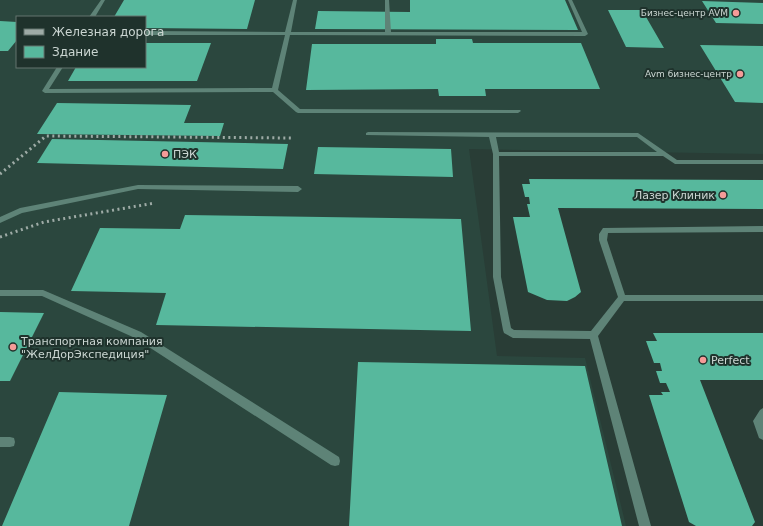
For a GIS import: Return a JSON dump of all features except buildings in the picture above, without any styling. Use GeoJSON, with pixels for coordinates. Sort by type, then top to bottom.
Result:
{"type":"FeatureCollection","features":[{"type":"Feature","properties":{"kind":"lane"},"geometry":{"type":"LineString","coordinates":[[93,16],[103,0]]}},
{"type":"Feature","properties":{"kind":"lane"},"geometry":{"type":"LineString","coordinates":[[275,90],[295,0]]}},
{"type":"Feature","properties":{"kind":"lane"},"geometry":{"type":"LineString","coordinates":[[387,0],[388,33]]}},
{"type":"Feature","properties":{"kind":"lane"},"geometry":{"type":"LineString","coordinates":[[146,33],[585,34],[570,0]]}},
{"type":"Feature","properties":{"kind":"lane"},"geometry":{"type":"LineString","coordinates":[[59,68],[45,91],[275,90],[298,111],[518,111]]}},
{"type":"Feature","properties":{"kind":"lane"},"geometry":{"type":"LineString","coordinates":[[368,134],[638,135],[675,162],[763,162]]}},
{"type":"Feature","properties":{"kind":"lane"},"geometry":{"type":"LineString","coordinates":[[492,134],[496,154],[498,277],[507,330],[513,334],[593,334]]}},
{"type":"Feature","properties":{"kind":"lane"},"geometry":{"type":"LineString","coordinates":[[496,154],[665,154]]}},
{"type":"Feature","properties":{"kind":"lane"},"geometry":{"type":"LineString","coordinates":[[0,220],[20,211],[138,187],[298,189]]}},
{"type":"Feature","properties":{"kind":"lane"},"geometry":{"type":"LineString","coordinates":[[622,298],[603,240],[603,234],[606,230],[763,229]]}},
{"type":"Feature","properties":{"kind":"lane"},"geometry":{"type":"LineString","coordinates":[[0,293],[43,293],[138,334],[335,461]]}},
{"type":"Feature","properties":{"kind":"lane"},"geometry":{"type":"LineString","coordinates":[[593,334],[622,298]]}},
{"type":"Feature","properties":{"kind":"lane"},"geometry":{"type":"LineString","coordinates":[[622,298],[763,298]]}},
{"type":"Feature","properties":{"kind":"lane"},"geometry":{"type":"LineString","coordinates":[[593,334],[645,526]]}},
{"type":"Feature","properties":{"kind":"lane"},"geometry":{"type":"LineString","coordinates":[[763,413],[758,421],[763,435]]}},
{"type":"Feature","properties":{"kind":"shaded area"},"geometry":{"type":"Polygon","coordinates":[[[0,0],[763,0],[763,154],[469,149],[497,356],[585,358],[626,526],[0,526],[0,0]]]}},
{"type":"Feature","properties":{"kind":"railway"},"geometry":{"type":"LineString","coordinates":[[0,174],[46,136],[292,138]]}},
{"type":"Feature","properties":{"kind":"railway"},"geometry":{"type":"LineString","coordinates":[[0,237],[44,222],[155,203]]}},
{"type":"Feature","properties":{"kind":"place","name":"Бизнес-центр AVM"},"geometry":{"type":"Point","coordinates":[736,13]}},
{"type":"Feature","properties":{"kind":"place","name":"Avm бизнес-центр"},"geometry":{"type":"Point","coordinates":[740,74]}},
{"type":"Feature","properties":{"kind":"place","name":"ПЭК"},"geometry":{"type":"Point","coordinates":[165,154]}},
{"type":"Feature","properties":{"kind":"place","name":"Лазер Клиник"},"geometry":{"type":"Point","coordinates":[723,195]}},
{"type":"Feature","properties":{"kind":"place","name":"Транспортная компания \"ЖелДорЭкспедиция\""},"geometry":{"type":"Point","coordinates":[13,347]}},
{"type":"Feature","properties":{"kind":"place","name":"Perfect"},"geometry":{"type":"Point","coordinates":[703,360]}}]}
